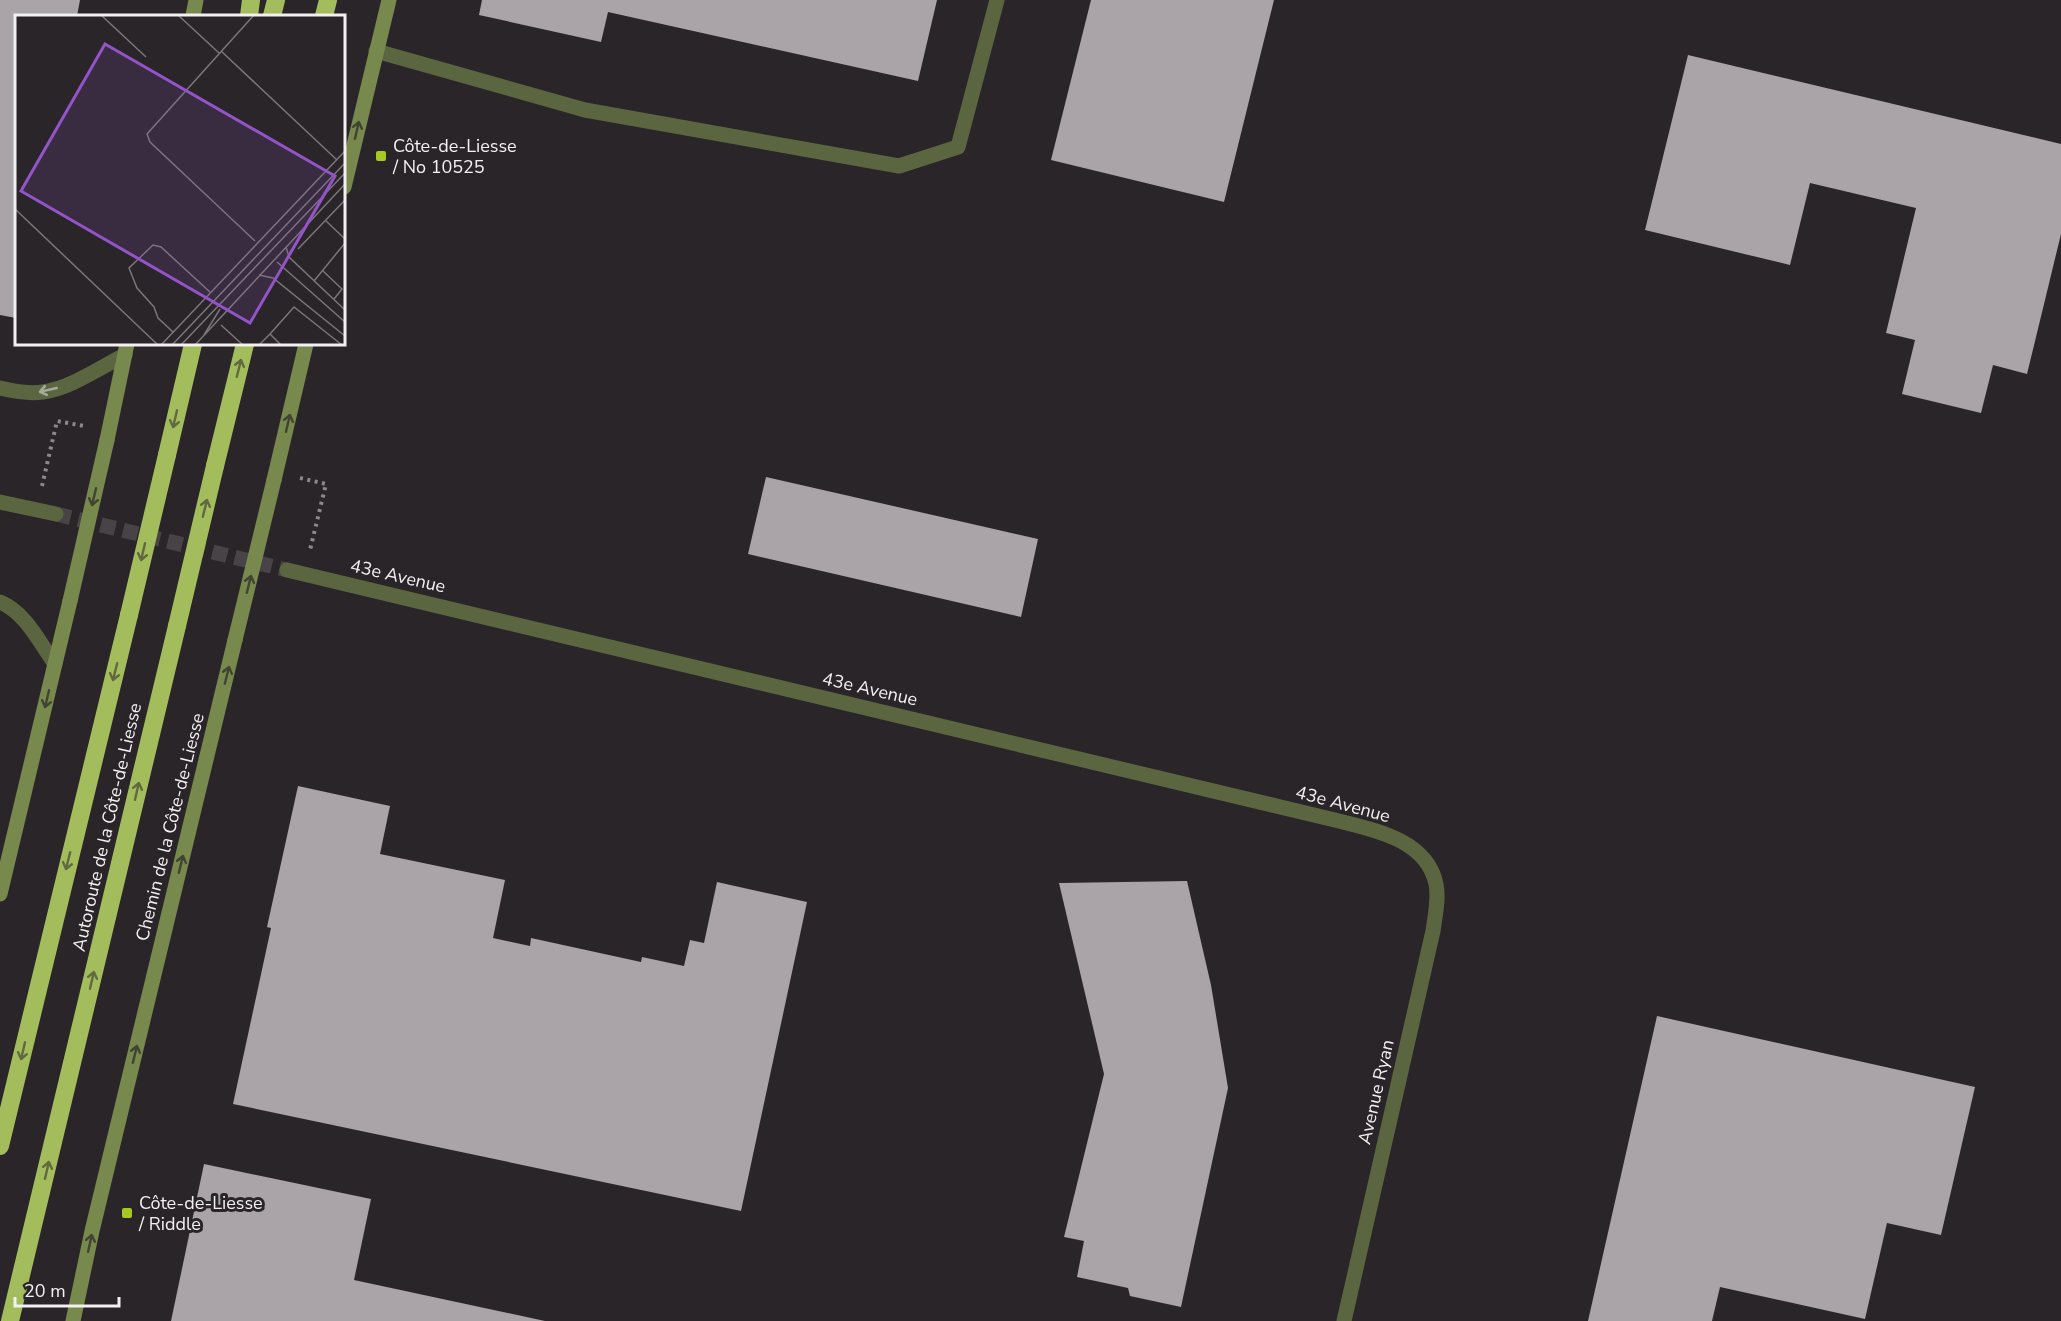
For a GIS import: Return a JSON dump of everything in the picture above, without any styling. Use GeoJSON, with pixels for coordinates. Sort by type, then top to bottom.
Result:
{"type":"FeatureCollection","features":[{"type":"Feature","properties":{"kind":"highway"},"geometry":{"type":"LineString","coordinates":[[249,15],[251,0]]}},
{"type":"Feature","properties":{"kind":"highway"},"geometry":{"type":"LineString","coordinates":[[272,15],[276,0]]}},
{"type":"Feature","properties":{"kind":"highway"},"geometry":{"type":"LineString","coordinates":[[324,15],[328,0]]}},
{"type":"Feature","properties":{"kind":"highway","name":"Autoroute de la Côte-de-Liesse"},"geometry":{"type":"LineString","coordinates":[[0,1146],[193,345]]}},
{"type":"Feature","properties":{"kind":"highway","name":"Autoroute de la Côte-de-Liesse"},"geometry":{"type":"LineString","coordinates":[[10,1321],[244,345]]}},
{"type":"Feature","properties":{"kind":"main road"},"geometry":{"type":"LineString","coordinates":[[193,15],[196,0]]}},
{"type":"Feature","properties":{"kind":"main road"},"geometry":{"type":"LineString","coordinates":[[345,183],[389,0]]}},
{"type":"Feature","properties":{"kind":"main road","name":"Chemin de la Côte-de-Liesse"},"geometry":{"type":"LineString","coordinates":[[73,1321],[100,1198],[306,345]]}},
{"type":"Feature","properties":{"kind":"main road"},"geometry":{"type":"LineString","coordinates":[[0,894],[70,601],[126,349]]}},
{"type":"Feature","properties":{"kind":"street"},"geometry":{"type":"LineString","coordinates":[[376,51],[585,110],[898,166],[958,147],[997,0]]}},
{"type":"Feature","properties":{"kind":"street"},"geometry":{"type":"LineString","coordinates":[[0,388],[29,392],[54,389],[82,377],[126,349]]}},
{"type":"Feature","properties":{"kind":"street"},"geometry":{"type":"LineString","coordinates":[[0,502],[56,514]]}},
{"type":"Feature","properties":{"kind":"street","name":"43e Avenue"},"geometry":{"type":"LineString","coordinates":[[287,570],[1362,826],[1398,840],[1414,850],[1432,871]]}},
{"type":"Feature","properties":{"kind":"street"},"geometry":{"type":"LineString","coordinates":[[0,602],[20,615],[55,664]]}},
{"type":"Feature","properties":{"kind":"street","name":"Avenue Ryan"},"geometry":{"type":"LineString","coordinates":[[1344,1321],[1433,931],[1436,885],[1432,871]]}},
{"type":"Feature","properties":{"kind":"path"},"geometry":{"type":"LineString","coordinates":[[44,477],[57,421],[82,425]]}},
{"type":"Feature","properties":{"kind":"path"},"geometry":{"type":"LineString","coordinates":[[304,479],[326,484],[312,541]]}},
{"type":"Feature","properties":{"kind":"building"},"geometry":{"type":"Polygon","coordinates":[[[0,0],[80,0],[77,15],[15,15],[15,318],[0,315],[0,0]]]}},
{"type":"Feature","properties":{"kind":"building"},"geometry":{"type":"Polygon","coordinates":[[[482,0],[937,0],[918,81],[608,12],[601,42],[479,15],[482,0]]]}},
{"type":"Feature","properties":{"kind":"building"},"geometry":{"type":"Polygon","coordinates":[[[1091,0],[1274,0],[1224,202],[1051,160],[1091,0]]]}},
{"type":"Feature","properties":{"kind":"building"},"geometry":{"type":"Polygon","coordinates":[[[1688,55],[2061,144],[2061,234],[2027,374],[1993,365],[1981,413],[1902,394],[1915,340],[1886,333],[1916,208],[1810,183],[1790,265],[1645,230],[1688,55]]]}},
{"type":"Feature","properties":{"kind":"building"},"geometry":{"type":"Polygon","coordinates":[[[766,477],[1038,539],[1021,617],[748,554],[766,477]]]}},
{"type":"Feature","properties":{"kind":"building"},"geometry":{"type":"Polygon","coordinates":[[[298,786],[390,806],[380,854],[505,880],[493,938],[530,946],[531,938],[641,962],[642,957],[684,966],[690,940],[704,943],[717,882],[807,902],[741,1211],[233,1104],[271,928],[267,927],[298,786]]]}},
{"type":"Feature","properties":{"kind":"building"},"geometry":{"type":"Polygon","coordinates":[[[1187,881],[1211,985],[1228,1088],[1181,1307],[1130,1296],[1128,1288],[1077,1277],[1084,1241],[1064,1237],[1104,1074],[1059,883],[1187,881]]]}},
{"type":"Feature","properties":{"kind":"building"},"geometry":{"type":"Polygon","coordinates":[[[1657,1016],[1975,1087],[1941,1235],[1887,1223],[1865,1319],[1720,1287],[1712,1321],[1588,1321],[1657,1016]]]}},
{"type":"Feature","properties":{"kind":"building"},"geometry":{"type":"Polygon","coordinates":[[[204,1164],[371,1199],[354,1280],[545,1321],[171,1321],[204,1164]]]}},
{"type":"Feature","properties":{"kind":"tunnel"},"geometry":{"type":"LineString","coordinates":[[56,514],[287,570]]}},
{"type":"Feature","properties":{"kind":"place","name":"Côte-de-Liesse / No 10525"},"geometry":{"type":"Point","coordinates":[381,156]}},
{"type":"Feature","properties":{"kind":"place","name":"Côte-de-Liesse / Riddle"},"geometry":{"type":"Point","coordinates":[127,1213]}}]}
